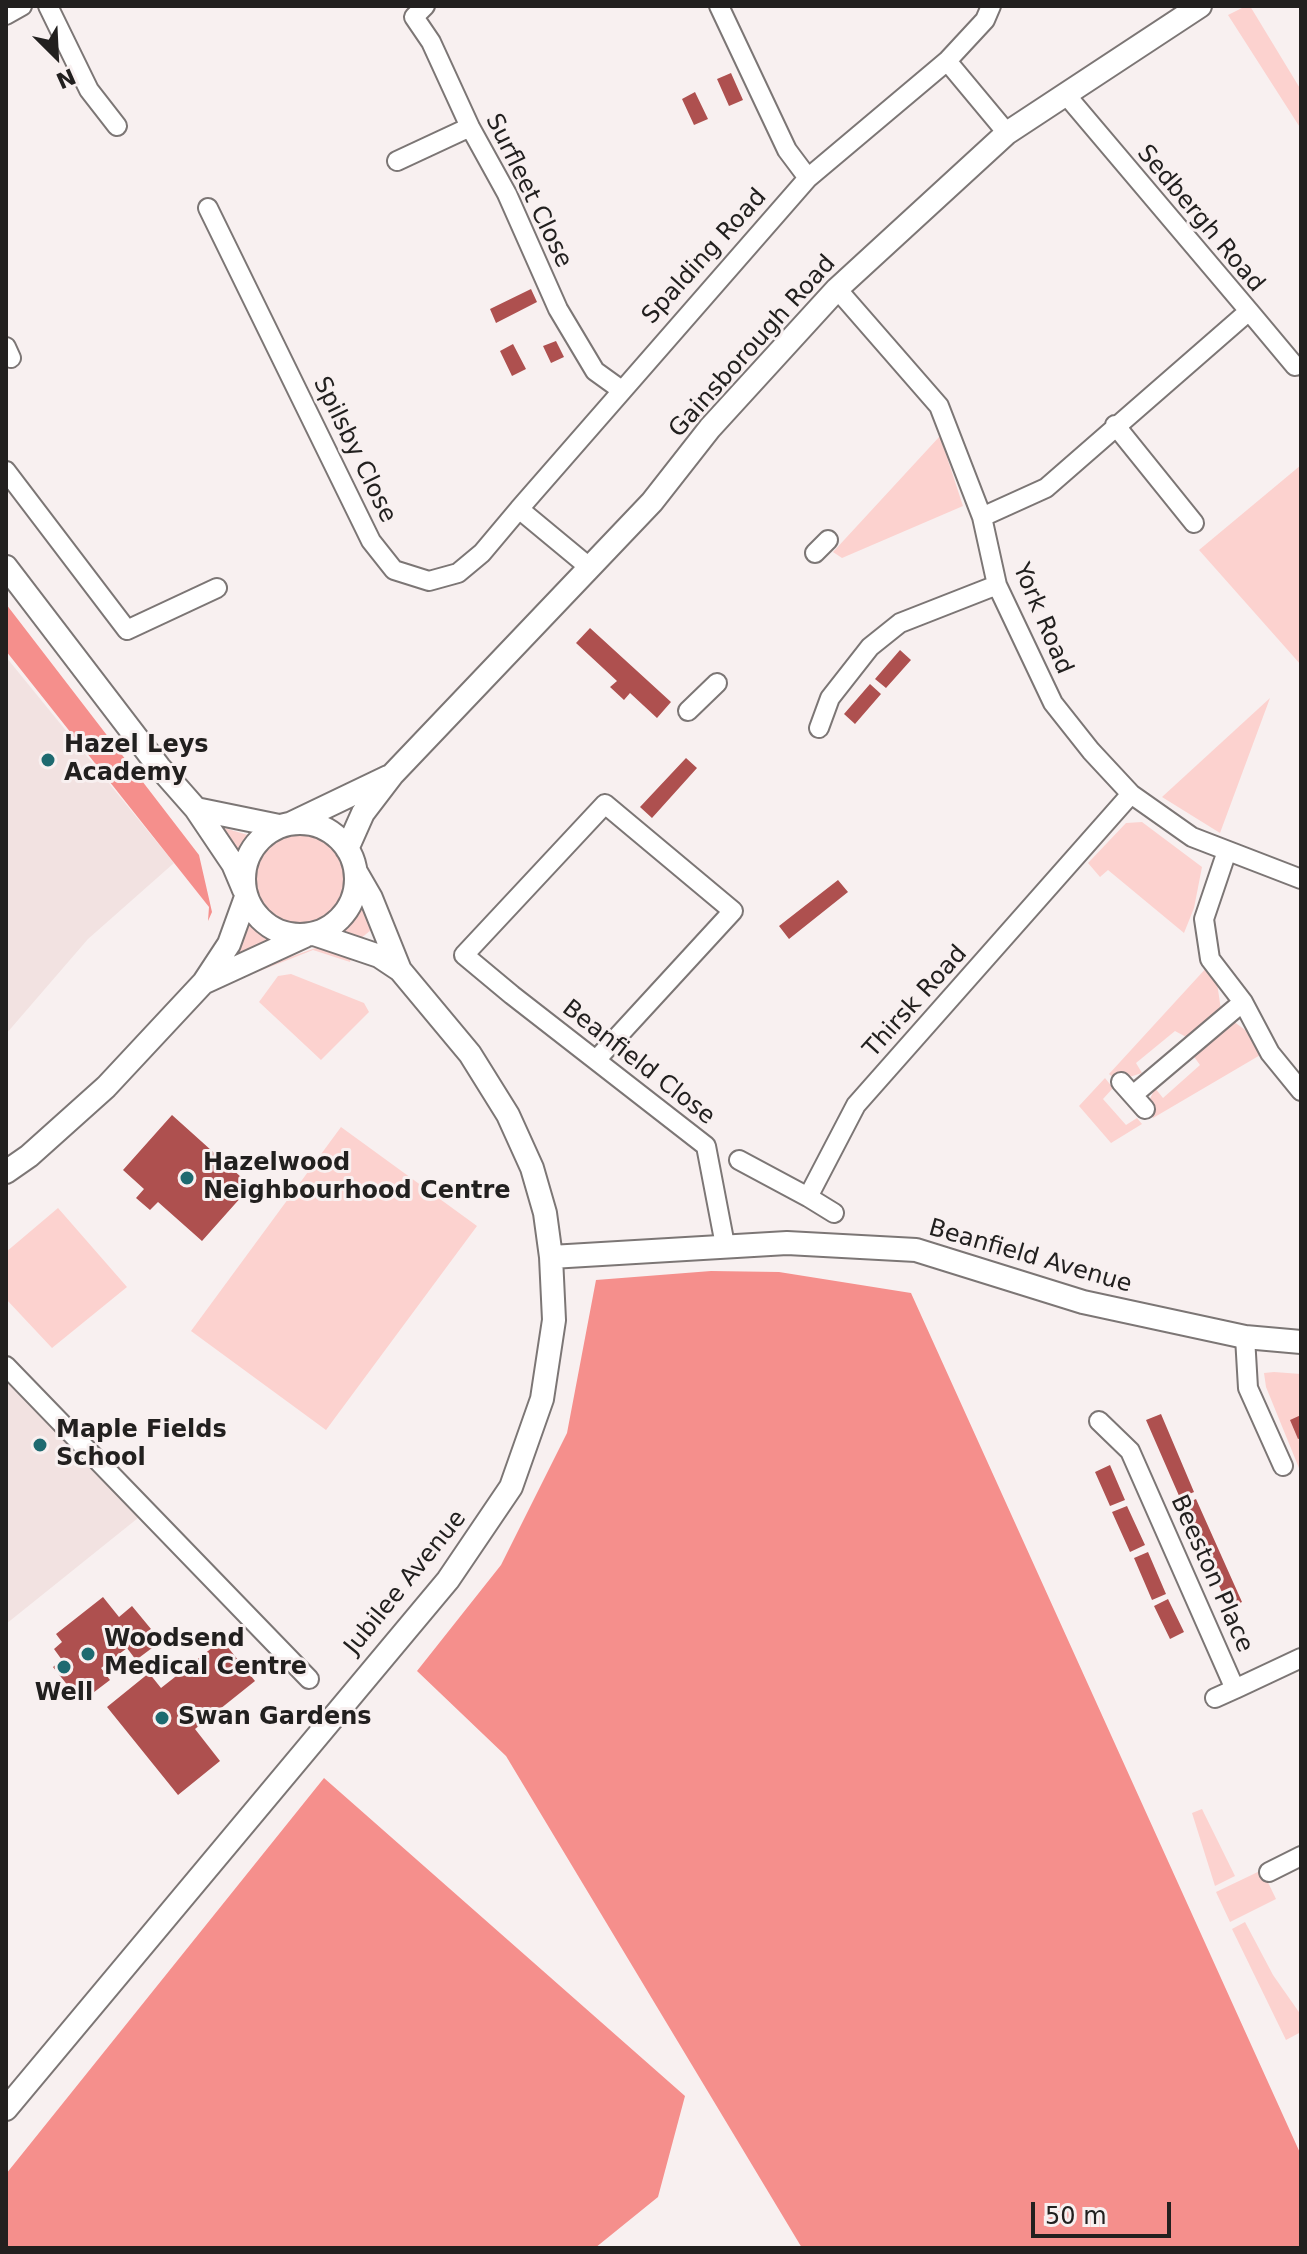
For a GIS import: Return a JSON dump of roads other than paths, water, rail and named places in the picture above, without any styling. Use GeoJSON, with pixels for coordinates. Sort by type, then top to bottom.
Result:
{"type":"FeatureCollection","features":[{"type":"Feature","properties":{"kind":"street"},"geometry":{"type":"LineString","coordinates":[[6,15],[22,6]]}},
{"type":"Feature","properties":{"kind":"street"},"geometry":{"type":"LineString","coordinates":[[48,6],[89,90],[117,126]]}},
{"type":"Feature","properties":{"kind":"street","name":"Surfleet Close"},"geometry":{"type":"LineString","coordinates":[[425,6],[414,17],[431,42],[470,127],[507,194],[581,352],[595,371],[620,389]]}},
{"type":"Feature","properties":{"kind":"street"},"geometry":{"type":"LineString","coordinates":[[719,6],[787,150],[808,178]]}},
{"type":"Feature","properties":{"kind":"street","name":"Spalding Road"},"geometry":{"type":"LineString","coordinates":[[519,509],[620,389],[808,178],[947,61],[985,20],[991,6]]}},
{"type":"Feature","properties":{"kind":"street","name":"Gainsborough Road"},"geometry":{"type":"LineString","coordinates":[[347,849],[363,813],[392,775],[652,502],[710,428],[837,289],[1007,133],[1200,6]]}},
{"type":"Feature","properties":{"kind":"street"},"geometry":{"type":"LineString","coordinates":[[947,61],[1007,133]]}},
{"type":"Feature","properties":{"kind":"street","name":"Sedbergh Road"},"geometry":{"type":"LineString","coordinates":[[982,517],[1046,488],[1249,311],[1067,96]]}},
{"type":"Feature","properties":{"kind":"street"},"geometry":{"type":"LineString","coordinates":[[397,161],[470,127]]}},
{"type":"Feature","properties":{"kind":"street","name":"Spilsby Close"},"geometry":{"type":"LineString","coordinates":[[208,208],[371,541],[394,570],[429,581],[458,573],[482,553],[519,509]]}},
{"type":"Feature","properties":{"kind":"street","name":"York Road"},"geometry":{"type":"LineString","coordinates":[[837,289],[939,406],[982,517],[997,585],[1053,703],[1131,794],[1192,837],[1301,879]]}},
{"type":"Feature","properties":{"kind":"street"},"geometry":{"type":"LineString","coordinates":[[1249,311],[1295,366]]}},
{"type":"Feature","properties":{"kind":"street"},"geometry":{"type":"LineString","coordinates":[[1115,425],[1194,523]]}},
{"type":"Feature","properties":{"kind":"street"},"geometry":{"type":"LineString","coordinates":[[6,471],[127,630],[217,588]]}},
{"type":"Feature","properties":{"kind":"street"},"geometry":{"type":"LineString","coordinates":[[519,509],[589,567]]}},
{"type":"Feature","properties":{"kind":"street"},"geometry":{"type":"LineString","coordinates":[[6,567],[159,767],[196,809],[233,864],[255,914],[270,927],[288,934],[311,934]]}},
{"type":"Feature","properties":{"kind":"street"},"geometry":{"type":"LineString","coordinates":[[819,728],[830,698],[870,647],[900,623],[997,585]]}},
{"type":"Feature","properties":{"kind":"street"},"geometry":{"type":"LineString","coordinates":[[688,711],[717,683]]}},
{"type":"Feature","properties":{"kind":"street","name":"Gainsborough Road"},"geometry":{"type":"LineString","coordinates":[[286,825],[392,775]]}},
{"type":"Feature","properties":{"kind":"street","name":"Thirsk Road"},"geometry":{"type":"LineString","coordinates":[[808,1197],[856,1105],[1131,794]]}},
{"type":"Feature","properties":{"kind":"street","name":"Beanfield Close"},"geometry":{"type":"LineString","coordinates":[[596,1060],[733,911],[605,804],[464,955],[596,1060],[706,1146],[725,1245]]}},
{"type":"Feature","properties":{"kind":"street"},"geometry":{"type":"LineString","coordinates":[[196,809],[286,825],[318,825],[332,833],[347,849],[356,872],[356,888],[346,910],[329,927],[204,982]]}},
{"type":"Feature","properties":{"kind":"street"},"geometry":{"type":"LineString","coordinates":[[6,1172],[106,1087],[204,982],[229,944],[245,894],[247,857],[257,842],[286,825]]}},
{"type":"Feature","properties":{"kind":"street"},"geometry":{"type":"LineString","coordinates":[[1227,851],[1204,919],[1210,959],[1243,1002],[1270,1053],[1301,1091]]}},
{"type":"Feature","properties":{"kind":"street","name":"Jubilee Avenue"},"geometry":{"type":"LineString","coordinates":[[356,872],[371,898],[400,970]]}},
{"type":"Feature","properties":{"kind":"street","name":"Jubilee Avenue"},"geometry":{"type":"LineString","coordinates":[[6,2109],[448,1580],[511,1487],[542,1399],[554,1320],[551,1257],[545,1213],[532,1168],[508,1115],[470,1054],[400,970],[379,956],[311,934]]}},
{"type":"Feature","properties":{"kind":"street"},"geometry":{"type":"LineString","coordinates":[[1133,1095],[1243,1002]]}},
{"type":"Feature","properties":{"kind":"street"},"geometry":{"type":"LineString","coordinates":[[739,1160],[834,1213]]}},
{"type":"Feature","properties":{"kind":"street","name":"Beanfield Avenue"},"geometry":{"type":"LineString","coordinates":[[551,1257],[725,1245],[850,1244],[916,1250],[1083,1302],[1245,1337],[1301,1342]]}},
{"type":"Feature","properties":{"kind":"street"},"geometry":{"type":"LineString","coordinates":[[1245,1337],[1248,1388],[1283,1466]]}},
{"type":"Feature","properties":{"kind":"street"},"geometry":{"type":"LineString","coordinates":[[6,1366],[309,1679]]}},
{"type":"Feature","properties":{"kind":"street","name":"Beeston Place"},"geometry":{"type":"LineString","coordinates":[[1099,1421],[1130,1451],[1235,1689],[1301,1658]]}},
{"type":"Feature","properties":{"kind":"street"},"geometry":{"type":"LineString","coordinates":[[1215,1698],[1235,1689]]}},
{"type":"Feature","properties":{"kind":"street"},"geometry":{"type":"LineString","coordinates":[[1269,1872],[1301,1856]]}},
{"type":"Feature","properties":{"kind":"place","name":"Hazel Leys Academy"},"geometry":{"type":"Point","coordinates":[48,760]}},
{"type":"Feature","properties":{"kind":"place","name":"Hazelwood Neighbourhood Centre"},"geometry":{"type":"Point","coordinates":[187,1178]}},
{"type":"Feature","properties":{"kind":"place","name":"Maple Fields School"},"geometry":{"type":"Point","coordinates":[40,1445]}},
{"type":"Feature","properties":{"kind":"place","name":"Woodsend Medical Centre"},"geometry":{"type":"Point","coordinates":[88,1654]}},
{"type":"Feature","properties":{"kind":"place","name":"Well"},"geometry":{"type":"Point","coordinates":[64,1667]}},
{"type":"Feature","properties":{"kind":"place","name":"Swan Gardens"},"geometry":{"type":"Point","coordinates":[162,1718]}}]}
